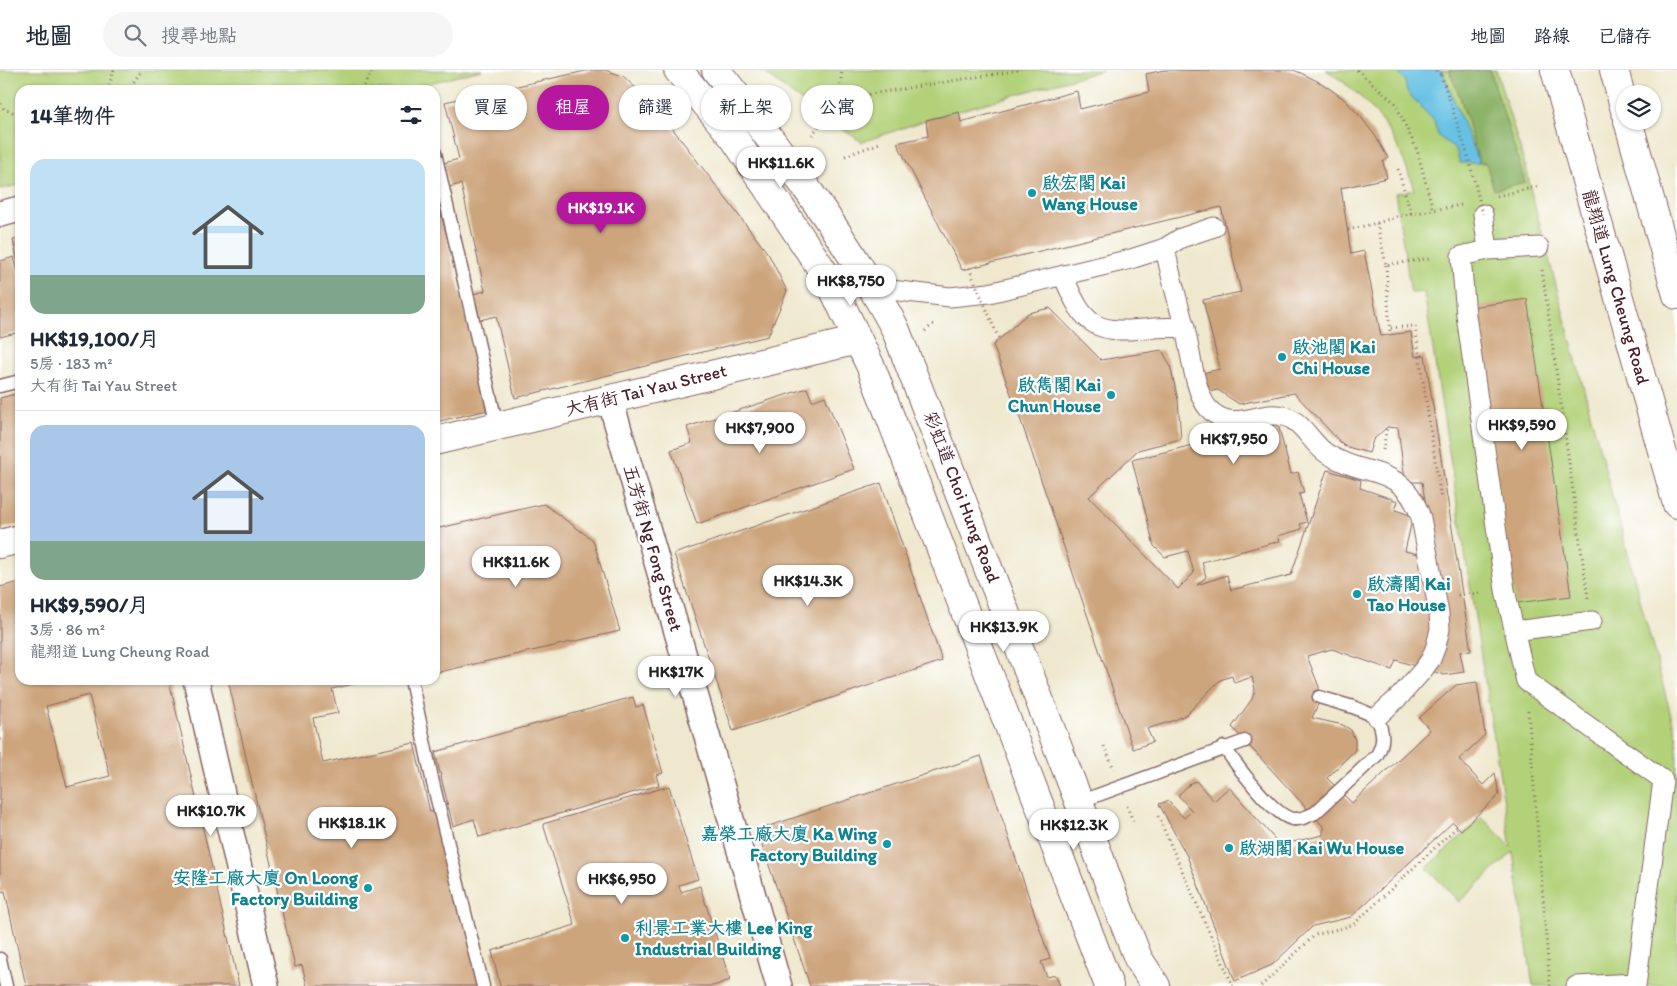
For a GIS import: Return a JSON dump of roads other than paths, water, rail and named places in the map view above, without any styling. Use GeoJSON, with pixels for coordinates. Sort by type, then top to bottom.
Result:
{"type":"FeatureCollection","features":[{"type":"Feature","properties":{"kind":"main road"},"geometry":{"type":"LineString","coordinates":[[678,70],[734,138],[768,187],[829,280],[858,340],[879,385],[1109,986]]}},
{"type":"Feature","properties":{"kind":"main road","name":"彩虹道 Choi Hung Road"},"geometry":{"type":"LineString","coordinates":[[716,70],[791,166],[859,265],[874,288],[903,345],[1138,958],[1156,986]]}},
{"type":"Feature","properties":{"kind":"main road","name":"龍翔道 Lung Cheung Road"},"geometry":{"type":"LineString","coordinates":[[1555,70],[1677,504]]}},
{"type":"Feature","properties":{"kind":"main road"},"geometry":{"type":"LineString","coordinates":[[1614,70],[1618,85]]}},
{"type":"Feature","properties":{"kind":"main road"},"geometry":{"type":"LineString","coordinates":[[1631,130],[1677,295]]}},
{"type":"Feature","properties":{"kind":"main road"},"geometry":{"type":"LineString","coordinates":[[858,340],[867,332],[871,324],[874,288]]}},
{"type":"Feature","properties":{"kind":"main road","name":"大有街 Tai Yau Street"},"geometry":{"type":"LineString","coordinates":[[440,440],[858,340]]}},
{"type":"Feature","properties":{"kind":"main road"},"geometry":{"type":"LineString","coordinates":[[0,544],[15,540]]}},
{"type":"Feature","properties":{"kind":"street"},"geometry":{"type":"LineString","coordinates":[[1475,209],[1488,250]]}},
{"type":"Feature","properties":{"kind":"street"},"geometry":{"type":"LineString","coordinates":[[0,214],[15,210]]}},
{"type":"Feature","properties":{"kind":"street"},"geometry":{"type":"LineString","coordinates":[[874,288],[950,297],[990,293],[1111,265],[1165,248],[1181,238],[1214,227]]}},
{"type":"Feature","properties":{"kind":"street"},"geometry":{"type":"LineString","coordinates":[[1538,247],[1488,250],[1461,256],[1466,315],[1505,590],[1526,681],[1670,776],[1636,984],[1576,986]]}},
{"type":"Feature","properties":{"kind":"street"},"geometry":{"type":"LineString","coordinates":[[1165,248],[1201,394],[1208,407],[1216,414],[1238,421],[1272,415],[1284,416],[1294,421],[1320,448],[1336,459],[1391,477],[1410,494],[1417,505],[1439,613],[1440,629],[1431,659],[1400,696],[1376,718]]}},
{"type":"Feature","properties":{"kind":"street"},"geometry":{"type":"LineString","coordinates":[[1063,275],[1069,291],[1082,313],[1092,322],[1103,328],[1126,331],[1185,327]]}},
{"type":"Feature","properties":{"kind":"street","name":"五芳街 Ng Fong Street"},"geometry":{"type":"LineString","coordinates":[[610,400],[779,986]]}},
{"type":"Feature","properties":{"kind":"street"},"geometry":{"type":"LineString","coordinates":[[1514,631],[1592,621]]}},
{"type":"Feature","properties":{"kind":"street"},"geometry":{"type":"LineString","coordinates":[[197,685],[266,986]]}},
{"type":"Feature","properties":{"kind":"lane"},"geometry":{"type":"LineString","coordinates":[[440,175],[497,426]]}},
{"type":"Feature","properties":{"kind":"lane"},"geometry":{"type":"LineString","coordinates":[[0,386],[15,382]]}},
{"type":"Feature","properties":{"kind":"lane"},"geometry":{"type":"LineString","coordinates":[[412,685],[433,783],[483,986]]}},
{"type":"Feature","properties":{"kind":"lane"},"geometry":{"type":"LineString","coordinates":[[1224,747],[1240,771],[1279,812],[1291,819],[1304,818],[1315,813],[1377,755],[1383,745],[1383,732],[1376,718],[1353,707],[1319,697]]}},
{"type":"Feature","properties":{"kind":"lane"},"geometry":{"type":"LineString","coordinates":[[1079,802],[1245,740]]}},
{"type":"Feature","properties":{"kind":"lane"},"geometry":{"type":"LineString","coordinates":[[0,959],[6,986]]}},
{"type":"Feature","properties":{"kind":"water"},"geometry":{"type":"Polygon","coordinates":[[[1395,70],[1442,70],[1479,163],[1460,163],[1456,149],[1438,136],[1434,121],[1407,92],[1405,80],[1395,70]]]}},
{"type":"Feature","properties":{"kind":"place","name":"啟宏閣 Kai Wang House"},"geometry":{"type":"Point","coordinates":[1032,193]}},
{"type":"Feature","properties":{"kind":"place","name":"啟池閣 Kai Chi House"},"geometry":{"type":"Point","coordinates":[1282,357]}},
{"type":"Feature","properties":{"kind":"place","name":"啟雋閣 Kai Chun House"},"geometry":{"type":"Point","coordinates":[1111,395]}},
{"type":"Feature","properties":{"kind":"place","name":"啟濤閣 Kai Tao House"},"geometry":{"type":"Point","coordinates":[1357,594]}},
{"type":"Feature","properties":{"kind":"place","name":"嘉榮工廠大廈 Ka Wing Factory Building"},"geometry":{"type":"Point","coordinates":[887,844]}},
{"type":"Feature","properties":{"kind":"place","name":"啟湖閣 Kai Wu House"},"geometry":{"type":"Point","coordinates":[1229,848]}},
{"type":"Feature","properties":{"kind":"place","name":"安隆工廠大廈 On Loong Factory Building"},"geometry":{"type":"Point","coordinates":[368,888]}},
{"type":"Feature","properties":{"kind":"place","name":"利景工業大樓 Lee King Industrial Building"},"geometry":{"type":"Point","coordinates":[625,938]}}]}
